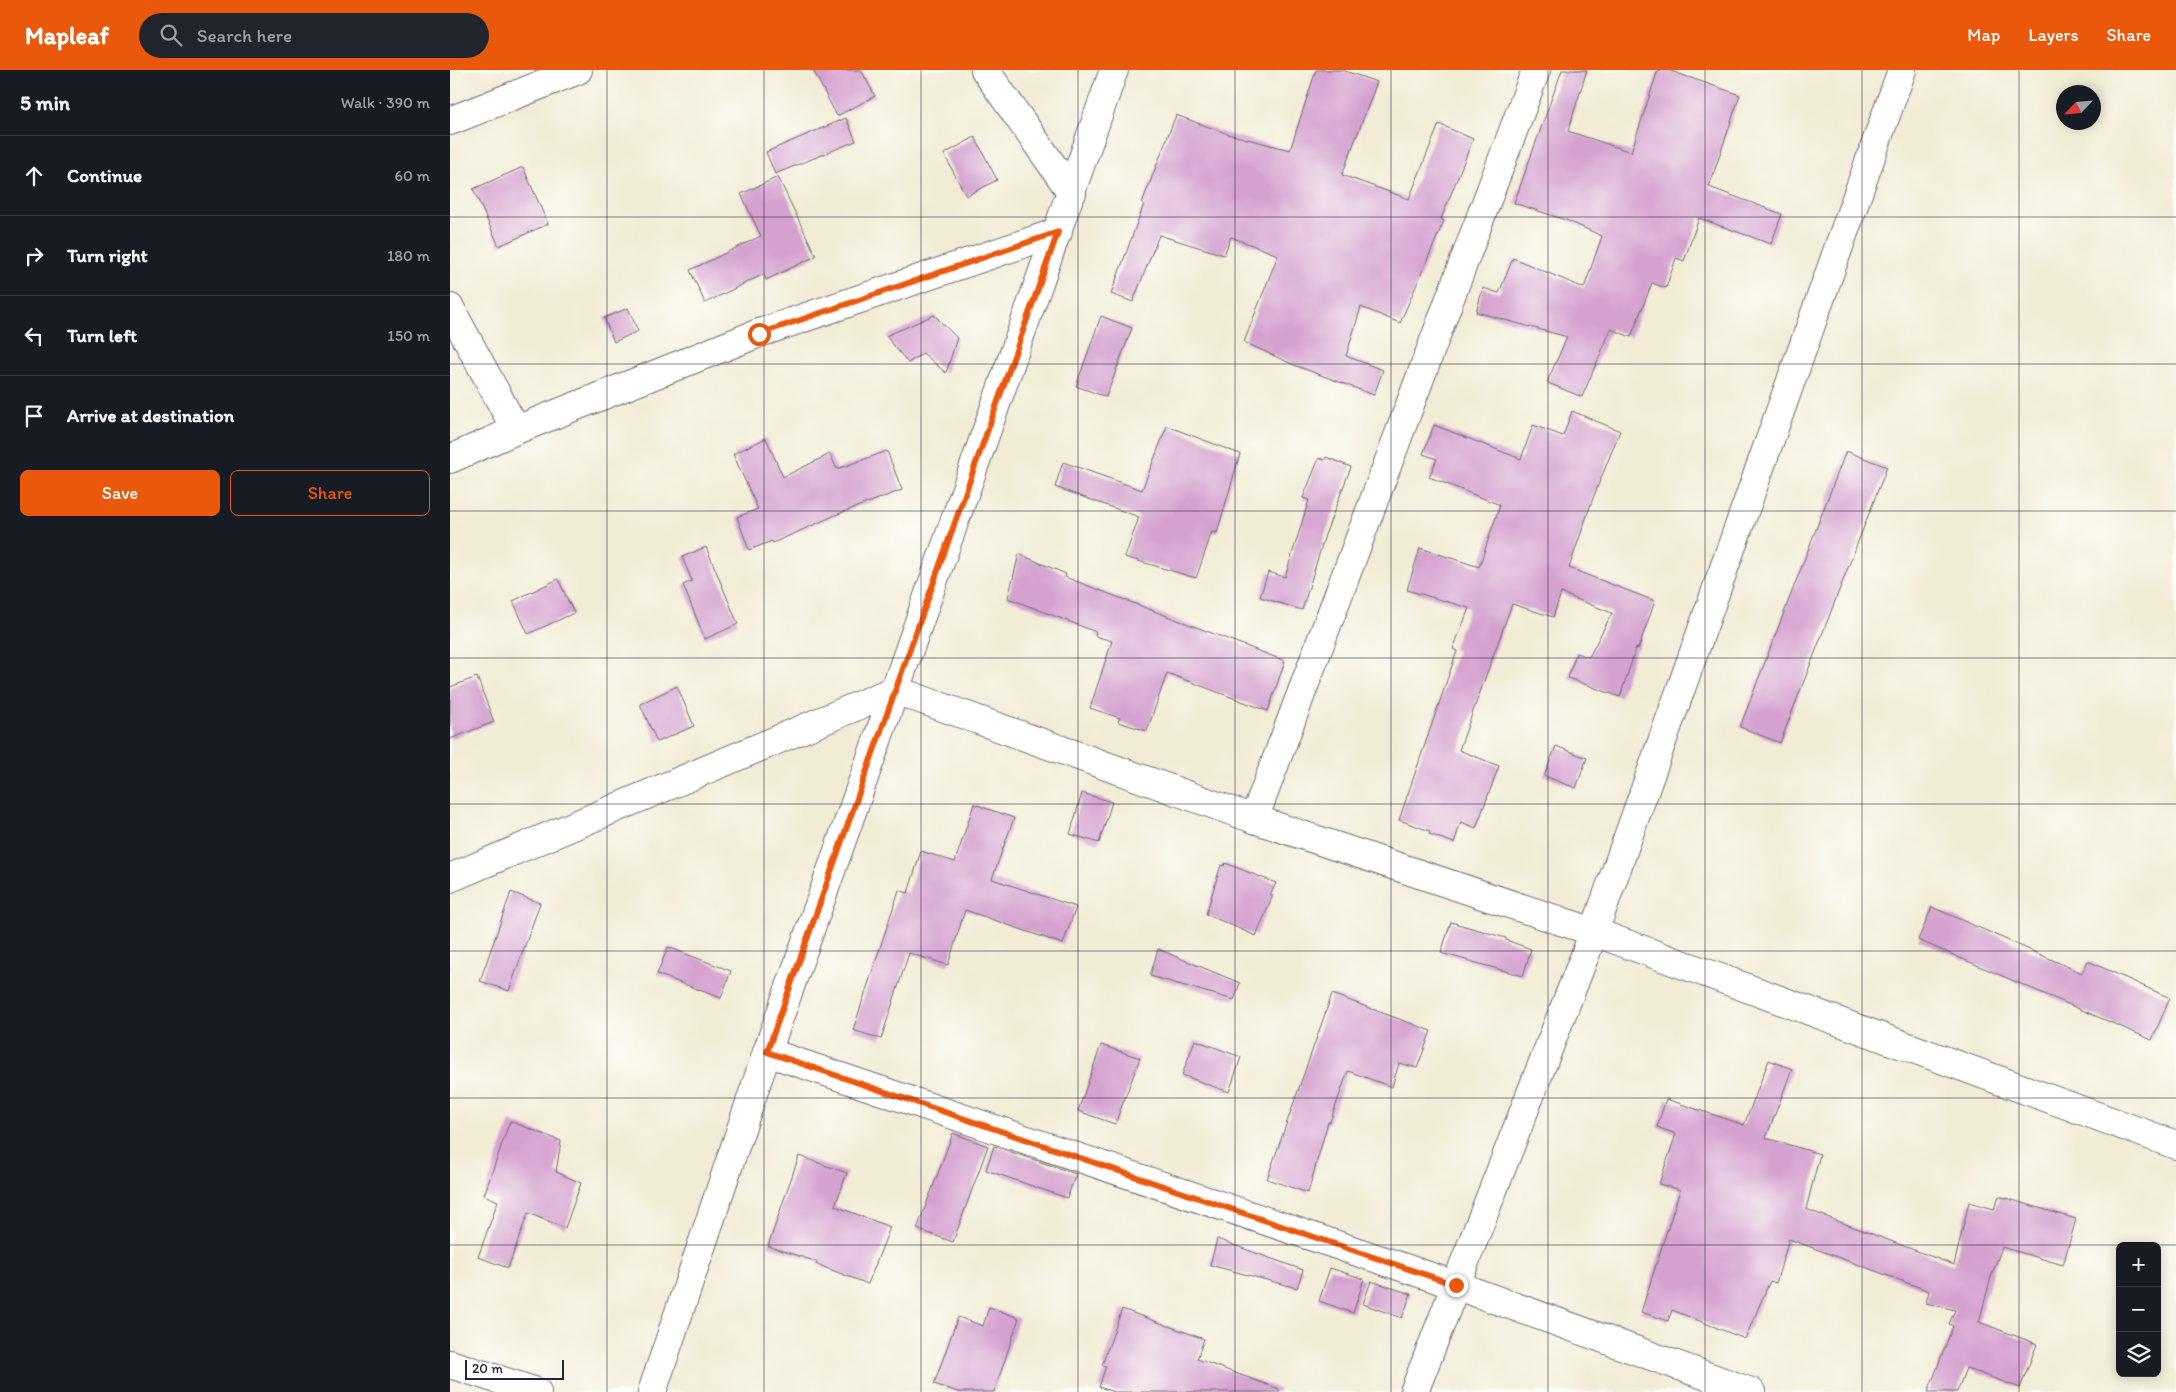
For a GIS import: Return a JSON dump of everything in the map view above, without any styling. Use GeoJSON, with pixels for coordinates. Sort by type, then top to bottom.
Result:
{"type":"FeatureCollection","features":[{"type":"Feature","properties":{"kind":"street"},"geometry":{"type":"LineString","coordinates":[[450,121],[578,70]]}},
{"type":"Feature","properties":{"kind":"street"},"geometry":{"type":"LineString","coordinates":[[984,70],[1072,193]]}},
{"type":"Feature","properties":{"kind":"street"},"geometry":{"type":"LineString","coordinates":[[652,1392],[767,1052],[1114,70]]}},
{"type":"Feature","properties":{"kind":"street"},"geometry":{"type":"LineString","coordinates":[[1254,820],[1536,70]]}},
{"type":"Feature","properties":{"kind":"street"},"geometry":{"type":"LineString","coordinates":[[1414,1392],[1594,932],[1902,70]]}},
{"type":"Feature","properties":{"kind":"street"},"geometry":{"type":"LineString","coordinates":[[450,459],[516,430],[759,334],[1058,232]]}},
{"type":"Feature","properties":{"kind":"street"},"geometry":{"type":"LineString","coordinates":[[450,308],[516,430]]}},
{"type":"Feature","properties":{"kind":"street"},"geometry":{"type":"LineString","coordinates":[[450,878],[895,690],[1254,820],[1594,932],[2176,1145]]}},
{"type":"Feature","properties":{"kind":"street"},"geometry":{"type":"LineString","coordinates":[[767,1052],[1456,1285],[1751,1392]]}},
{"type":"Feature","properties":{"kind":"street"},"geometry":{"type":"LineString","coordinates":[[450,1364],[537,1392]]}},
{"type":"Feature","properties":{"kind":"building"},"geometry":{"type":"Polygon","coordinates":[[[813,70],[861,70],[875,96],[837,116],[813,70]]]}},
{"type":"Feature","properties":{"kind":"building"},"geometry":{"type":"Polygon","coordinates":[[[1316,70],[1342,70],[1377,82],[1342,175],[1409,199],[1439,124],[1473,139],[1441,219],[1444,221],[1400,323],[1361,307],[1346,356],[1383,370],[1374,395],[1294,365],[1244,342],[1278,255],[1231,237],[1224,255],[1159,235],[1133,302],[1111,294],[1144,204],[1142,203],[1176,115],[1228,134],[1290,150],[1316,70]]]}},
{"type":"Feature","properties":{"kind":"building"},"geometry":{"type":"Polygon","coordinates":[[[1562,70],[1587,70],[1568,131],[1631,152],[1658,70],[1668,70],[1740,95],[1709,187],[1782,214],[1771,244],[1699,218],[1684,261],[1676,258],[1666,288],[1652,283],[1631,337],[1611,329],[1582,397],[1548,383],[1567,337],[1476,312],[1483,288],[1499,293],[1513,258],[1584,288],[1602,236],[1566,220],[1514,203],[1562,70]]]}},
{"type":"Feature","properties":{"kind":"building"},"geometry":{"type":"Polygon","coordinates":[[[846,118],[856,141],[775,174],[766,152],[846,118]]]}},
{"type":"Feature","properties":{"kind":"building"},"geometry":{"type":"Polygon","coordinates":[[[975,137],[997,180],[966,196],[944,154],[975,137]]]}},
{"type":"Feature","properties":{"kind":"building"},"geometry":{"type":"Polygon","coordinates":[[[523,167],[548,224],[499,246],[473,189],[523,167]]]}},
{"type":"Feature","properties":{"kind":"building"},"geometry":{"type":"Polygon","coordinates":[[[778,177],[816,256],[766,280],[764,274],[705,303],[690,270],[761,236],[741,194],[778,177]]]}},
{"type":"Feature","properties":{"kind":"building"},"geometry":{"type":"Polygon","coordinates":[[[628,308],[638,331],[614,342],[604,318],[628,308]]]}},
{"type":"Feature","properties":{"kind":"building"},"geometry":{"type":"Polygon","coordinates":[[[934,315],[957,338],[946,373],[923,353],[908,363],[886,336],[934,315]]]}},
{"type":"Feature","properties":{"kind":"building"},"geometry":{"type":"Polygon","coordinates":[[[1101,316],[1132,328],[1106,397],[1076,386],[1101,316]]]}},
{"type":"Feature","properties":{"kind":"building"},"geometry":{"type":"Polygon","coordinates":[[[1572,411],[1620,431],[1593,498],[1569,568],[1655,601],[1638,649],[1636,648],[1620,697],[1568,678],[1576,653],[1589,657],[1612,613],[1561,593],[1553,617],[1512,604],[1459,750],[1499,766],[1476,828],[1461,822],[1454,843],[1429,834],[1430,831],[1399,820],[1457,651],[1453,649],[1469,608],[1407,590],[1420,548],[1479,567],[1500,505],[1429,477],[1437,459],[1423,454],[1434,425],[1521,459],[1533,425],[1563,436],[1572,411]]]}},
{"type":"Feature","properties":{"kind":"building"},"geometry":{"type":"Polygon","coordinates":[[[1167,426],[1240,454],[1217,533],[1212,532],[1196,578],[1125,557],[1139,517],[1055,487],[1063,462],[1142,490],[1167,426]]]}},
{"type":"Feature","properties":{"kind":"building"},"geometry":{"type":"Polygon","coordinates":[[[766,438],[783,477],[830,454],[837,469],[887,451],[902,490],[838,514],[773,543],[772,541],[749,550],[737,517],[758,509],[733,454],[766,438]]]}},
{"type":"Feature","properties":{"kind":"building"},"geometry":{"type":"Polygon","coordinates":[[[1846,451],[1887,467],[1780,743],[1740,727],[1846,451]]]}},
{"type":"Feature","properties":{"kind":"building"},"geometry":{"type":"Polygon","coordinates":[[[1326,457],[1351,467],[1325,535],[1302,610],[1260,597],[1268,572],[1285,577],[1309,500],[1303,498],[1319,458],[1325,460],[1326,457]]]}},
{"type":"Feature","properties":{"kind":"building"},"geometry":{"type":"Polygon","coordinates":[[[706,547],[738,624],[705,639],[683,585],[692,581],[682,557],[706,547]]]}},
{"type":"Feature","properties":{"kind":"building"},"geometry":{"type":"Polygon","coordinates":[[[1019,554],[1066,574],[1065,577],[1285,661],[1268,711],[1167,673],[1147,731],[1118,722],[1120,718],[1090,708],[1112,641],[1095,636],[1096,632],[1008,598],[1019,554]]]}},
{"type":"Feature","properties":{"kind":"building"},"geometry":{"type":"Polygon","coordinates":[[[558,579],[574,613],[528,634],[513,601],[558,579]]]}},
{"type":"Feature","properties":{"kind":"building"},"geometry":{"type":"Polygon","coordinates":[[[477,677],[494,722],[450,739],[450,687],[477,677]]]}},
{"type":"Feature","properties":{"kind":"building"},"geometry":{"type":"Polygon","coordinates":[[[677,686],[694,726],[657,742],[640,704],[677,686]]]}},
{"type":"Feature","properties":{"kind":"building"},"geometry":{"type":"Polygon","coordinates":[[[1556,746],[1587,758],[1576,788],[1544,776],[1556,746]]]}},
{"type":"Feature","properties":{"kind":"building"},"geometry":{"type":"Polygon","coordinates":[[[1082,793],[1112,802],[1099,843],[1070,834],[1082,793]]]}},
{"type":"Feature","properties":{"kind":"building"},"geometry":{"type":"Polygon","coordinates":[[[974,804],[1014,818],[992,879],[1076,907],[1063,944],[965,910],[948,965],[909,953],[881,1039],[853,1030],[899,890],[908,893],[921,851],[955,862],[974,804]]]}},
{"type":"Feature","properties":{"kind":"building"},"geometry":{"type":"Polygon","coordinates":[[[1225,863],[1276,883],[1256,936],[1206,914],[1221,865],[1224,866],[1225,863]]]}},
{"type":"Feature","properties":{"kind":"building"},"geometry":{"type":"Polygon","coordinates":[[[511,892],[540,903],[509,991],[480,981],[511,892]]]}},
{"type":"Feature","properties":{"kind":"building"},"geometry":{"type":"Polygon","coordinates":[[[1932,907],[2082,973],[2088,961],[2170,998],[2152,1040],[1918,940],[1932,907]]]}},
{"type":"Feature","properties":{"kind":"building"},"geometry":{"type":"Polygon","coordinates":[[[1451,922],[1506,938],[1506,940],[1531,949],[1523,976],[1441,953],[1451,922]]]}},
{"type":"Feature","properties":{"kind":"building"},"geometry":{"type":"Polygon","coordinates":[[[668,947],[731,971],[721,998],[657,974],[668,947]]]}},
{"type":"Feature","properties":{"kind":"building"},"geometry":{"type":"Polygon","coordinates":[[[1158,949],[1240,983],[1234,1000],[1150,976],[1158,949]]]}},
{"type":"Feature","properties":{"kind":"building"},"geometry":{"type":"Polygon","coordinates":[[[1332,994],[1431,1031],[1417,1068],[1399,1063],[1392,1087],[1348,1071],[1330,1122],[1328,1122],[1308,1193],[1267,1179],[1332,994]]]}},
{"type":"Feature","properties":{"kind":"building"},"geometry":{"type":"Polygon","coordinates":[[[1195,1040],[1241,1057],[1229,1092],[1182,1075],[1195,1040]]]}},
{"type":"Feature","properties":{"kind":"building"},"geometry":{"type":"Polygon","coordinates":[[[1101,1045],[1140,1058],[1115,1124],[1078,1111],[1101,1045]]]}},
{"type":"Feature","properties":{"kind":"building"},"geometry":{"type":"Polygon","coordinates":[[[1769,1060],[1792,1069],[1766,1138],[1820,1154],[1806,1209],[1954,1265],[1969,1202],[1994,1209],[1999,1196],[2076,1219],[2063,1265],[2002,1247],[1991,1277],[1979,1322],[2037,1344],[2020,1388],[1966,1368],[1957,1392],[1928,1392],[1953,1326],[1949,1324],[1955,1310],[1926,1303],[1929,1291],[1789,1239],[1776,1283],[1770,1281],[1745,1339],[1672,1310],[1668,1321],[1641,1312],[1680,1190],[1659,1184],[1676,1134],[1657,1127],[1666,1099],[1744,1125],[1769,1060]]]}},
{"type":"Feature","properties":{"kind":"building"},"geometry":{"type":"Polygon","coordinates":[[[510,1121],[561,1141],[556,1172],[581,1183],[565,1228],[528,1213],[508,1268],[478,1257],[498,1201],[484,1195],[510,1121]]]}},
{"type":"Feature","properties":{"kind":"building"},"geometry":{"type":"Polygon","coordinates":[[[953,1133],[988,1146],[953,1242],[917,1229],[953,1133]]]}},
{"type":"Feature","properties":{"kind":"building"},"geometry":{"type":"Polygon","coordinates":[[[994,1146],[1076,1174],[1067,1198],[986,1170],[994,1146]]]}},
{"type":"Feature","properties":{"kind":"building"},"geometry":{"type":"Polygon","coordinates":[[[799,1156],[847,1173],[835,1206],[890,1227],[868,1284],[816,1264],[817,1262],[768,1246],[799,1156]]]}},
{"type":"Feature","properties":{"kind":"building"},"geometry":{"type":"Polygon","coordinates":[[[1217,1239],[1303,1270],[1297,1288],[1210,1265],[1217,1239]]]}},
{"type":"Feature","properties":{"kind":"building"},"geometry":{"type":"Polygon","coordinates":[[[1330,1268],[1364,1279],[1353,1313],[1319,1301],[1330,1268]]]}},
{"type":"Feature","properties":{"kind":"building"},"geometry":{"type":"Polygon","coordinates":[[[1371,1281],[1411,1294],[1402,1318],[1363,1304],[1371,1281]]]}},
{"type":"Feature","properties":{"kind":"building"},"geometry":{"type":"Polygon","coordinates":[[[989,1307],[1019,1318],[994,1392],[958,1392],[934,1384],[958,1317],[983,1326],[989,1307]]]}},
{"type":"Feature","properties":{"kind":"building"},"geometry":{"type":"Polygon","coordinates":[[[1122,1309],[1204,1339],[1197,1359],[1279,1389],[1279,1392],[1114,1392],[1099,1387],[1106,1366],[1102,1365],[1122,1309]]]}},
{"type":"Feature","properties":{"kind":"route"},"geometry":{"type":"LineString","coordinates":[[759,334],[1058,232],[767,1052],[1456,1285]]}}]}
